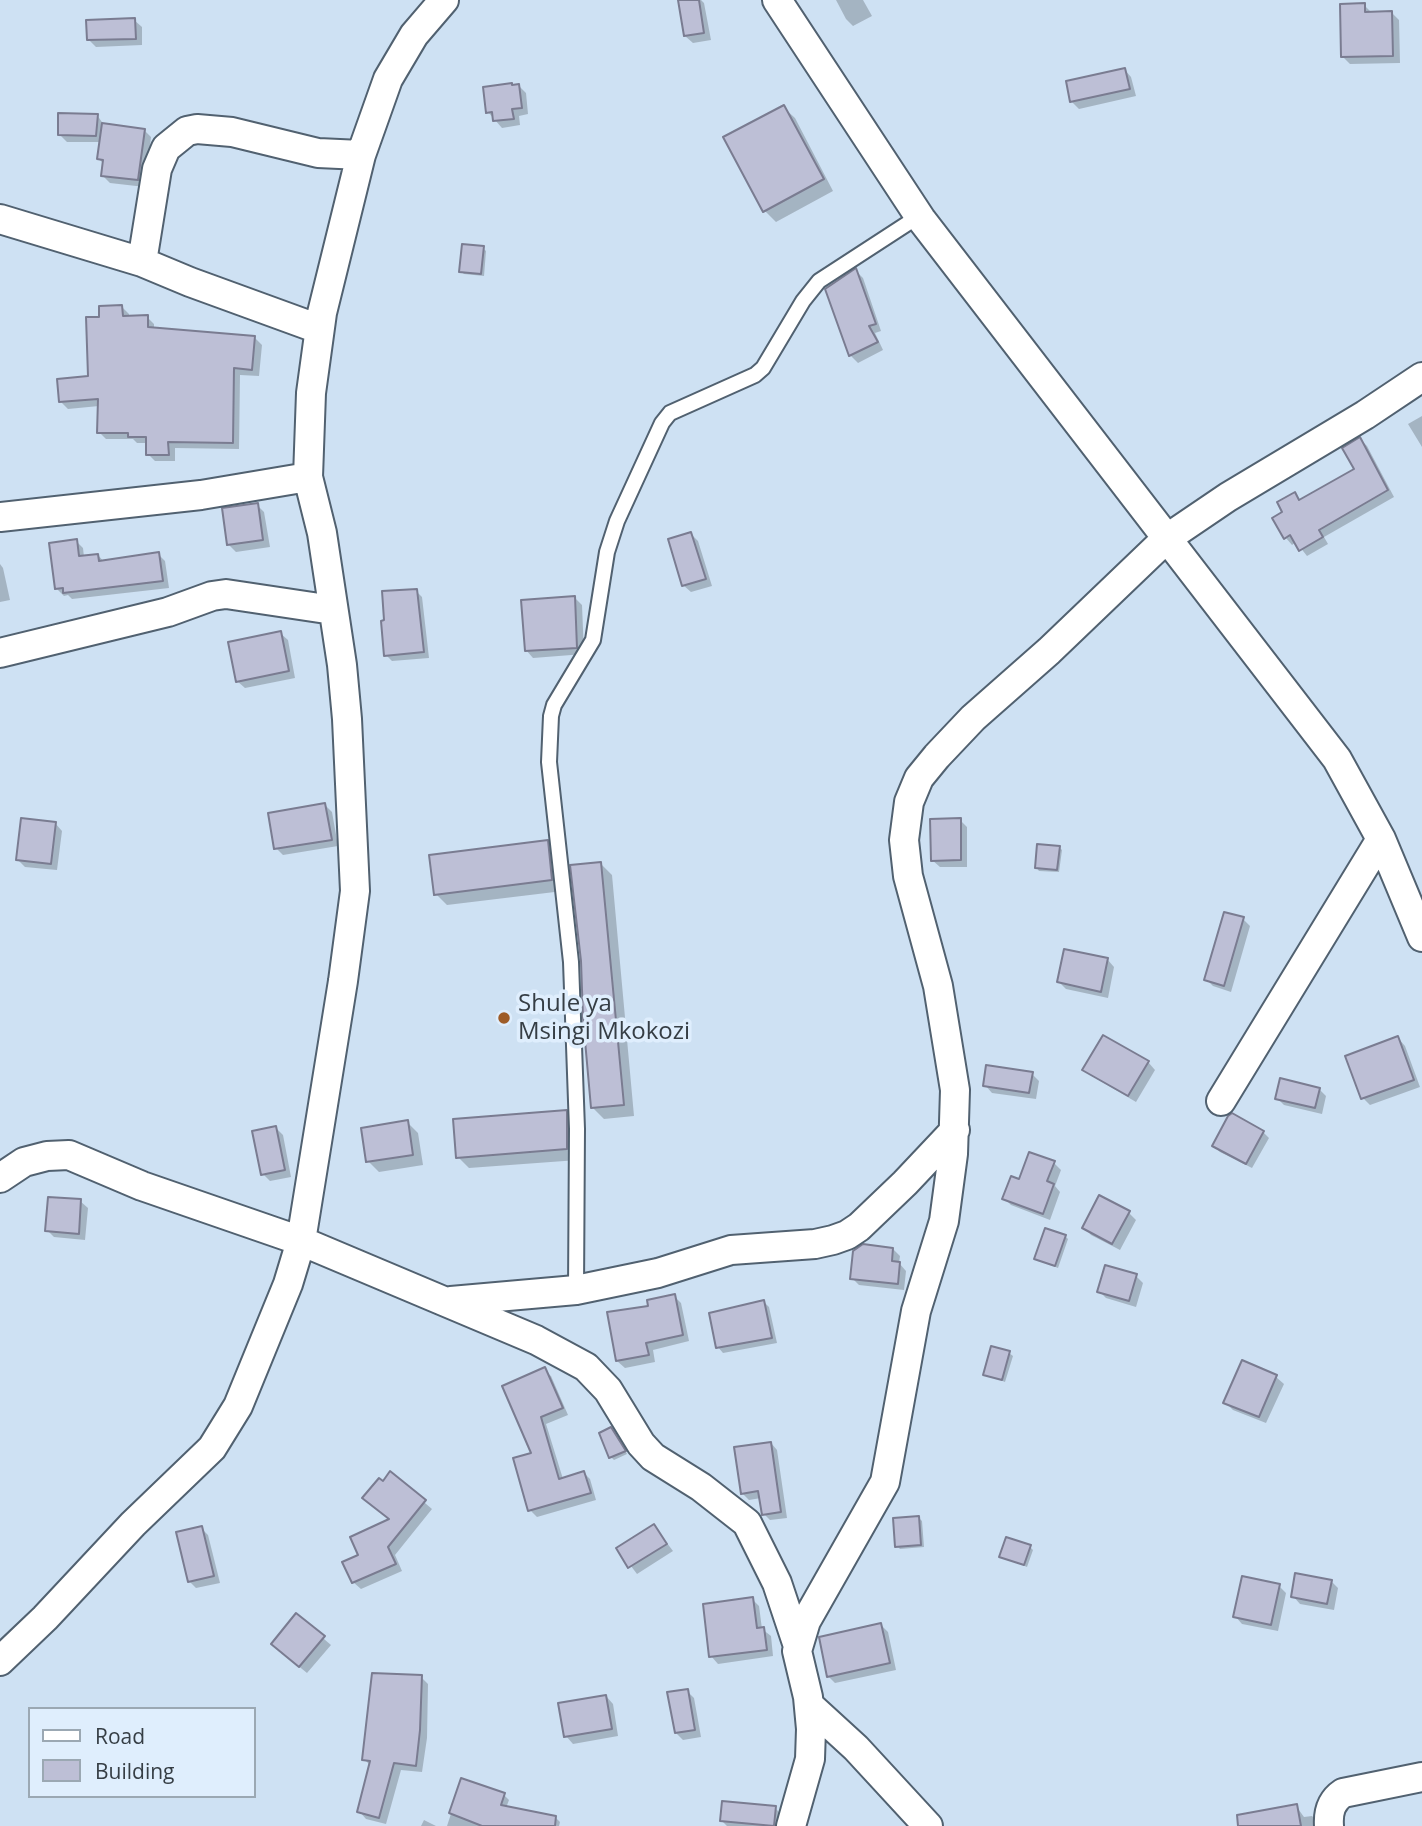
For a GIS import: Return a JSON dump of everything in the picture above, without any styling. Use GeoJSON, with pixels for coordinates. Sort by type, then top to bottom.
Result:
{"type":"FeatureCollection","features":[{"type":"Feature","properties":{"kind":"street"},"geometry":{"type":"LineString","coordinates":[[0,1661],[45,1618],[133,1524],[212,1448],[238,1406],[288,1284],[301,1241],[355,891],[346,719],[322,533],[308,477],[311,393],[319,329],[361,155],[388,79],[414,34],[444,0]]}},
{"type":"Feature","properties":{"kind":"street"},"geometry":{"type":"LineString","coordinates":[[777,0],[919,216],[1337,759],[1381,839],[1422,937]]}},
{"type":"Feature","properties":{"kind":"street"},"geometry":{"type":"LineString","coordinates":[[142,262],[157,169],[166,148],[187,131],[197,129],[232,132],[318,153],[361,155]]}},
{"type":"Feature","properties":{"kind":"street"},"geometry":{"type":"LineString","coordinates":[[0,219],[142,262],[319,329]]}},
{"type":"Feature","properties":{"kind":"street"},"geometry":{"type":"LineString","coordinates":[[791,1826],[810,1759],[809,1706],[800,1670],[798,1646],[806,1621],[885,1482],[916,1311],[944,1221],[955,1130],[955,1090],[938,986],[908,876],[904,840],[909,802],[919,778],[973,718],[1049,651],[1166,539],[1237,491],[1365,415],[1422,377]]}},
{"type":"Feature","properties":{"kind":"street"},"geometry":{"type":"LineString","coordinates":[[0,517],[201,495],[308,477]]}},
{"type":"Feature","properties":{"kind":"street"},"geometry":{"type":"LineString","coordinates":[[0,653],[168,612],[212,596],[226,594],[333,610]]}},
{"type":"Feature","properties":{"kind":"street"},"geometry":{"type":"LineString","coordinates":[[1221,1101],[1381,839]]}},
{"type":"Feature","properties":{"kind":"street"},"geometry":{"type":"LineString","coordinates":[[445,1301],[576,1290],[658,1273],[731,1250],[815,1244],[848,1235],[905,1183],[955,1130]]}},
{"type":"Feature","properties":{"kind":"street"},"geometry":{"type":"LineString","coordinates":[[0,1178],[12,1156],[69,1155],[142,1186],[301,1241],[536,1340],[586,1367],[601,1380],[641,1444],[653,1457],[747,1522],[777,1583],[798,1646]]}},
{"type":"Feature","properties":{"kind":"street"},"geometry":{"type":"LineString","coordinates":[[809,1706],[856,1748],[928,1826]]}},
{"type":"Feature","properties":{"kind":"street"},"geometry":{"type":"LineString","coordinates":[[1329,1826],[1328,1816],[1333,1801],[1343,1793],[1422,1777]]}},
{"type":"Feature","properties":{"kind":"lane"},"geometry":{"type":"LineString","coordinates":[[576,1290],[577,1129],[571,962],[549,762],[554,705],[593,640],[607,552],[617,521],[670,413],[755,375],[763,368],[803,301],[819,281],[919,216]]}},
{"type":"Feature","properties":{"kind":"building"},"geometry":{"type":"Polygon","coordinates":[[[678,0],[699,0],[704,33],[684,36],[678,0]]]}},
{"type":"Feature","properties":{"kind":"building"},"geometry":{"type":"Polygon","coordinates":[[[1365,3],[1365,12],[1392,11],[1393,56],[1341,57],[1340,4],[1365,3]]]}},
{"type":"Feature","properties":{"kind":"building"},"geometry":{"type":"Polygon","coordinates":[[[135,18],[136,39],[87,40],[86,20],[135,18]]]}},
{"type":"Feature","properties":{"kind":"building"},"geometry":{"type":"Polygon","coordinates":[[[1125,68],[1130,89],[1070,102],[1066,81],[1125,68]]]}},
{"type":"Feature","properties":{"kind":"building"},"geometry":{"type":"Polygon","coordinates":[[[519,84],[522,108],[512,109],[514,119],[493,121],[492,112],[486,113],[483,87],[519,84]]]}},
{"type":"Feature","properties":{"kind":"building"},"geometry":{"type":"Polygon","coordinates":[[[784,105],[824,179],[763,212],[723,137],[784,105]]]}},
{"type":"Feature","properties":{"kind":"building"},"geometry":{"type":"Polygon","coordinates":[[[58,113],[98,114],[96,136],[58,135],[58,113]]]}},
{"type":"Feature","properties":{"kind":"building"},"geometry":{"type":"Polygon","coordinates":[[[102,123],[145,129],[138,180],[101,176],[103,160],[97,159],[102,123]]]}},
{"type":"Feature","properties":{"kind":"building"},"geometry":{"type":"Polygon","coordinates":[[[462,244],[484,246],[481,274],[459,272],[462,244]]]}},
{"type":"Feature","properties":{"kind":"building"},"geometry":{"type":"Polygon","coordinates":[[[856,268],[876,324],[869,326],[878,342],[849,356],[825,289],[856,268]]]}},
{"type":"Feature","properties":{"kind":"building"},"geometry":{"type":"Polygon","coordinates":[[[122,305],[123,316],[148,315],[148,327],[255,336],[252,370],[234,368],[233,443],[168,442],[169,455],[146,455],[146,437],[128,437],[128,433],[97,433],[98,399],[59,402],[57,379],[88,376],[86,317],[99,317],[99,306],[122,305]]]}},
{"type":"Feature","properties":{"kind":"building"},"geometry":{"type":"Polygon","coordinates":[[[1360,437],[1388,490],[1319,530],[1323,537],[1299,551],[1290,535],[1284,539],[1272,518],[1282,512],[1277,502],[1295,492],[1299,500],[1354,469],[1342,448],[1360,437]]]}},
{"type":"Feature","properties":{"kind":"building"},"geometry":{"type":"Polygon","coordinates":[[[258,503],[263,540],[227,545],[222,508],[258,503]]]}},
{"type":"Feature","properties":{"kind":"building"},"geometry":{"type":"Polygon","coordinates":[[[691,532],[706,579],[682,586],[668,539],[691,532]]]}},
{"type":"Feature","properties":{"kind":"building"},"geometry":{"type":"Polygon","coordinates":[[[77,539],[79,556],[98,554],[99,561],[159,552],[163,581],[63,593],[63,588],[55,589],[49,543],[77,539]]]}},
{"type":"Feature","properties":{"kind":"building"},"geometry":{"type":"Polygon","coordinates":[[[417,589],[424,652],[384,656],[382,591],[417,589]]]}},
{"type":"Feature","properties":{"kind":"building"},"geometry":{"type":"Polygon","coordinates":[[[575,596],[577,648],[525,651],[521,600],[575,596]]]}},
{"type":"Feature","properties":{"kind":"building"},"geometry":{"type":"Polygon","coordinates":[[[281,631],[289,671],[236,682],[228,642],[281,631]]]}},
{"type":"Feature","properties":{"kind":"building"},"geometry":{"type":"Polygon","coordinates":[[[325,803],[332,840],[274,849],[268,813],[325,803]]]}},
{"type":"Feature","properties":{"kind":"building"},"geometry":{"type":"Polygon","coordinates":[[[21,818],[56,822],[51,864],[16,860],[21,818]]]}},
{"type":"Feature","properties":{"kind":"building"},"geometry":{"type":"Polygon","coordinates":[[[961,818],[961,860],[931,861],[930,819],[961,818]]]}},
{"type":"Feature","properties":{"kind":"building"},"geometry":{"type":"Polygon","coordinates":[[[548,840],[552,880],[434,895],[429,855],[548,840]]]}},
{"type":"Feature","properties":{"kind":"building"},"geometry":{"type":"Polygon","coordinates":[[[1037,844],[1060,846],[1057,870],[1035,868],[1037,844]]]}},
{"type":"Feature","properties":{"kind":"building"},"geometry":{"type":"Polygon","coordinates":[[[601,862],[624,1105],[591,1108],[581,961],[570,865],[601,862]]]}},
{"type":"Feature","properties":{"kind":"building"},"geometry":{"type":"Polygon","coordinates":[[[1224,912],[1244,917],[1224,986],[1204,980],[1224,912]]]}},
{"type":"Feature","properties":{"kind":"building"},"geometry":{"type":"Polygon","coordinates":[[[1064,949],[1108,958],[1101,992],[1057,982],[1064,949]]]}},
{"type":"Feature","properties":{"kind":"building"},"geometry":{"type":"Polygon","coordinates":[[[1103,1035],[1149,1061],[1128,1096],[1082,1070],[1103,1035]]]}},
{"type":"Feature","properties":{"kind":"building"},"geometry":{"type":"Polygon","coordinates":[[[1398,1036],[1414,1080],[1361,1099],[1345,1056],[1398,1036]]]}},
{"type":"Feature","properties":{"kind":"building"},"geometry":{"type":"Polygon","coordinates":[[[986,1065],[1033,1072],[1029,1093],[983,1086],[986,1065]]]}},
{"type":"Feature","properties":{"kind":"building"},"geometry":{"type":"Polygon","coordinates":[[[1280,1078],[1320,1088],[1315,1108],[1275,1099],[1280,1078]]]}},
{"type":"Feature","properties":{"kind":"building"},"geometry":{"type":"Polygon","coordinates":[[[567,1110],[567,1149],[456,1158],[453,1119],[567,1110]]]}},
{"type":"Feature","properties":{"kind":"building"},"geometry":{"type":"Polygon","coordinates":[[[1232,1113],[1264,1131],[1246,1164],[1212,1146],[1232,1113]]]}},
{"type":"Feature","properties":{"kind":"building"},"geometry":{"type":"Polygon","coordinates":[[[408,1120],[413,1155],[366,1162],[361,1128],[408,1120]]]}},
{"type":"Feature","properties":{"kind":"building"},"geometry":{"type":"Polygon","coordinates":[[[276,1126],[285,1170],[261,1175],[252,1131],[276,1126]]]}},
{"type":"Feature","properties":{"kind":"building"},"geometry":{"type":"Polygon","coordinates":[[[1029,1152],[1055,1161],[1047,1181],[1054,1184],[1043,1214],[1002,1199],[1011,1176],[1019,1179],[1029,1152]]]}},
{"type":"Feature","properties":{"kind":"building"},"geometry":{"type":"Polygon","coordinates":[[[1099,1195],[1130,1211],[1112,1244],[1082,1228],[1099,1195]]]}},
{"type":"Feature","properties":{"kind":"building"},"geometry":{"type":"Polygon","coordinates":[[[48,1197],[81,1199],[79,1234],[45,1231],[48,1197]]]}},
{"type":"Feature","properties":{"kind":"building"},"geometry":{"type":"Polygon","coordinates":[[[1045,1228],[1066,1235],[1055,1266],[1034,1259],[1045,1228]]]}},
{"type":"Feature","properties":{"kind":"building"},"geometry":{"type":"Polygon","coordinates":[[[863,1244],[893,1248],[892,1261],[900,1262],[898,1284],[850,1279],[853,1251],[863,1244]]]}},
{"type":"Feature","properties":{"kind":"building"},"geometry":{"type":"Polygon","coordinates":[[[1105,1265],[1137,1274],[1129,1301],[1097,1292],[1105,1265]]]}},
{"type":"Feature","properties":{"kind":"building"},"geometry":{"type":"Polygon","coordinates":[[[675,1294],[683,1335],[646,1343],[649,1355],[616,1361],[607,1312],[648,1306],[647,1300],[675,1294]]]}},
{"type":"Feature","properties":{"kind":"building"},"geometry":{"type":"Polygon","coordinates":[[[764,1300],[772,1338],[716,1348],[709,1313],[764,1300]]]}},
{"type":"Feature","properties":{"kind":"building"},"geometry":{"type":"Polygon","coordinates":[[[991,1346],[1010,1351],[1002,1380],[983,1375],[991,1346]]]}},
{"type":"Feature","properties":{"kind":"building"},"geometry":{"type":"Polygon","coordinates":[[[1242,1360],[1277,1375],[1259,1417],[1223,1403],[1242,1360]]]}},
{"type":"Feature","properties":{"kind":"building"},"geometry":{"type":"Polygon","coordinates":[[[545,1367],[563,1408],[541,1417],[559,1479],[584,1471],[591,1493],[528,1511],[513,1458],[531,1453],[502,1386],[545,1367]]]}},
{"type":"Feature","properties":{"kind":"building"},"geometry":{"type":"Polygon","coordinates":[[[611,1427],[626,1451],[609,1458],[599,1433],[611,1427]]]}},
{"type":"Feature","properties":{"kind":"building"},"geometry":{"type":"Polygon","coordinates":[[[771,1442],[781,1512],[762,1515],[758,1491],[741,1494],[734,1447],[771,1442]]]}},
{"type":"Feature","properties":{"kind":"building"},"geometry":{"type":"Polygon","coordinates":[[[390,1471],[426,1500],[388,1547],[396,1564],[352,1583],[342,1562],[358,1555],[350,1537],[389,1519],[362,1498],[379,1478],[383,1481],[390,1471]]]}},
{"type":"Feature","properties":{"kind":"building"},"geometry":{"type":"Polygon","coordinates":[[[919,1516],[921,1545],[895,1547],[893,1518],[919,1516]]]}},
{"type":"Feature","properties":{"kind":"building"},"geometry":{"type":"Polygon","coordinates":[[[654,1524],[667,1544],[628,1568],[616,1548],[654,1524]]]}},
{"type":"Feature","properties":{"kind":"building"},"geometry":{"type":"Polygon","coordinates":[[[202,1526],[214,1576],[188,1582],[176,1532],[202,1526]]]}},
{"type":"Feature","properties":{"kind":"building"},"geometry":{"type":"Polygon","coordinates":[[[1006,1537],[1031,1545],[1024,1565],[999,1557],[1006,1537]]]}},
{"type":"Feature","properties":{"kind":"building"},"geometry":{"type":"Polygon","coordinates":[[[1295,1573],[1332,1580],[1327,1604],[1291,1597],[1295,1573]]]}},
{"type":"Feature","properties":{"kind":"building"},"geometry":{"type":"Polygon","coordinates":[[[1242,1576],[1280,1584],[1271,1625],[1233,1617],[1242,1576]]]}},
{"type":"Feature","properties":{"kind":"building"},"geometry":{"type":"Polygon","coordinates":[[[753,1597],[757,1628],[764,1627],[767,1650],[709,1657],[703,1604],[753,1597]]]}},
{"type":"Feature","properties":{"kind":"building"},"geometry":{"type":"Polygon","coordinates":[[[296,1613],[325,1636],[299,1667],[271,1644],[296,1613]]]}},
{"type":"Feature","properties":{"kind":"building"},"geometry":{"type":"Polygon","coordinates":[[[881,1623],[890,1663],[827,1677],[819,1637],[881,1623]]]}},
{"type":"Feature","properties":{"kind":"building"},"geometry":{"type":"Polygon","coordinates":[[[372,1673],[422,1675],[416,1766],[394,1763],[379,1818],[357,1812],[370,1761],[362,1760],[372,1673]]]}},
{"type":"Feature","properties":{"kind":"building"},"geometry":{"type":"Polygon","coordinates":[[[688,1689],[695,1730],[675,1733],[667,1692],[688,1689]]]}},
{"type":"Feature","properties":{"kind":"building"},"geometry":{"type":"Polygon","coordinates":[[[606,1695],[612,1729],[564,1737],[558,1703],[606,1695]]]}},
{"type":"Feature","properties":{"kind":"building"},"geometry":{"type":"Polygon","coordinates":[[[461,1778],[505,1793],[501,1805],[556,1816],[555,1826],[482,1826],[449,1813],[461,1778]]]}},
{"type":"Feature","properties":{"kind":"building"},"geometry":{"type":"Polygon","coordinates":[[[722,1801],[776,1806],[774,1826],[720,1821],[722,1801]]]}},
{"type":"Feature","properties":{"kind":"building"},"geometry":{"type":"Polygon","coordinates":[[[1297,1804],[1301,1826],[1238,1826],[1237,1815],[1297,1804]]]}},
{"type":"Feature","properties":{"kind":"place","name":"Shule ya Msingi Mkokozi"},"geometry":{"type":"Point","coordinates":[504,1018]}}]}
